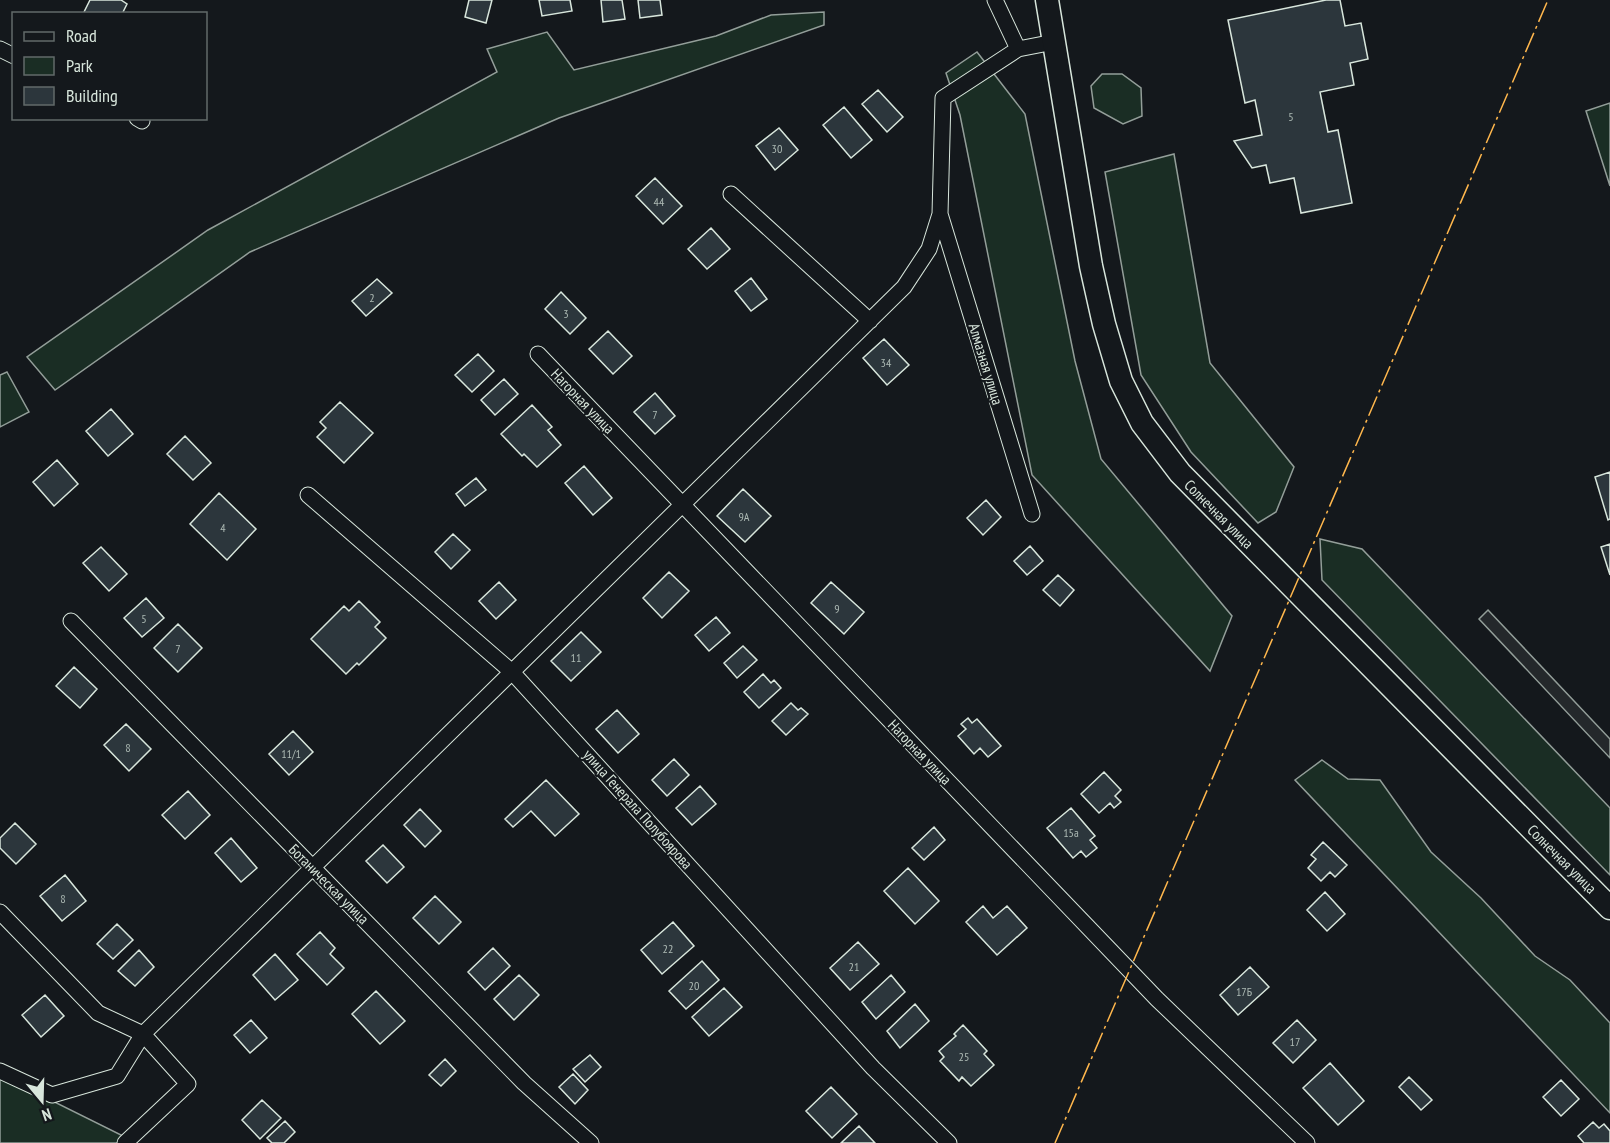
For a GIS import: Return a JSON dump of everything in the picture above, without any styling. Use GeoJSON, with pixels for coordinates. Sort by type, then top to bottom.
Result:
{"type":"FeatureCollection","features":[{"type":"Feature","properties":{"kind":"street"},"geometry":{"type":"LineString","coordinates":[[995,0],[1018,49]]}},
{"type":"Feature","properties":{"kind":"street","name":"Солнечная улица"},"geometry":{"type":"LineString","coordinates":[[1047,0],[1091,266],[1104,324],[1121,381],[1142,423],[1180,473],[1610,908]]}},
{"type":"Feature","properties":{"kind":"street"},"geometry":{"type":"LineString","coordinates":[[0,1071],[52,1095],[117,1076],[143,1034],[904,287],[929,249],[940,214],[943,98],[1018,49],[1054,42]]}},
{"type":"Feature","properties":{"kind":"street"},"geometry":{"type":"LineString","coordinates":[[731,194],[870,321]]}},
{"type":"Feature","properties":{"kind":"street","name":"Алмазная улица"},"geometry":{"type":"LineString","coordinates":[[940,214],[1032,514]]}},
{"type":"Feature","properties":{"kind":"street","name":"Нагорная улица"},"geometry":{"type":"LineString","coordinates":[[538,354],[1157,999],[1307,1143]]}},
{"type":"Feature","properties":{"kind":"street","name":"улица Генерала Полубоярова"},"geometry":{"type":"LineString","coordinates":[[308,495],[512,672],[873,1068],[949,1143]]}},
{"type":"Feature","properties":{"kind":"street","name":"Ботаническая улица"},"geometry":{"type":"LineString","coordinates":[[71,621],[524,1083],[591,1143]]}},
{"type":"Feature","properties":{"kind":"street"},"geometry":{"type":"LineString","coordinates":[[0,912],[98,1013],[143,1034],[188,1084],[125,1143]]}},
{"type":"Feature","properties":{"kind":"green space"},"geometry":{"type":"Polygon","coordinates":[[[824,12],[824,25],[559,118],[250,252],[55,390],[27,357],[208,230],[497,72],[487,49],[547,32],[574,70],[716,36],[771,15],[824,12]]]}},
{"type":"Feature","properties":{"kind":"green space"},"geometry":{"type":"Polygon","coordinates":[[[977,52],[1025,114],[1075,361],[1101,459],[1232,616],[1210,671],[1032,475],[960,115],[946,73],[977,52]]]}},
{"type":"Feature","properties":{"kind":"green space"},"geometry":{"type":"Polygon","coordinates":[[[1102,74],[1122,74],[1141,88],[1142,116],[1123,124],[1094,108],[1091,86],[1102,74]]]}},
{"type":"Feature","properties":{"kind":"green space"},"geometry":{"type":"Polygon","coordinates":[[[1610,103],[1610,186],[1586,111],[1610,103]]]}},
{"type":"Feature","properties":{"kind":"green space"},"geometry":{"type":"Polygon","coordinates":[[[1174,154],[1210,363],[1294,467],[1276,512],[1258,523],[1191,452],[1141,375],[1105,172],[1174,154]]]}},
{"type":"Feature","properties":{"kind":"green space"},"geometry":{"type":"Polygon","coordinates":[[[7,372],[29,412],[0,427],[0,375],[7,372]]]}},
{"type":"Feature","properties":{"kind":"green space"},"geometry":{"type":"Polygon","coordinates":[[[1320,539],[1362,549],[1610,808],[1610,875],[1322,580],[1320,539]]]}},
{"type":"Feature","properties":{"kind":"green space"},"geometry":{"type":"Polygon","coordinates":[[[1322,760],[1348,779],[1380,780],[1431,852],[1481,898],[1535,956],[1570,980],[1610,1023],[1610,1113],[1295,780],[1322,760]]]}},
{"type":"Feature","properties":{"kind":"green space"},"geometry":{"type":"Polygon","coordinates":[[[0,1075],[137,1143],[0,1143],[0,1075]]]}},
{"type":"Feature","properties":{"kind":"shaded area"},"geometry":{"type":"Polygon","coordinates":[[[1488,610],[1610,739],[1610,758],[1479,619],[1488,610]]]}},
{"type":"Feature","properties":{"kind":"building"},"geometry":{"type":"Polygon","coordinates":[[[90,0],[121,0],[127,4],[123,12],[84,12],[90,0]]]}},
{"type":"Feature","properties":{"kind":"building"},"geometry":{"type":"Polygon","coordinates":[[[469,0],[492,0],[486,23],[465,17],[469,0]]]}},
{"type":"Feature","properties":{"kind":"building"},"geometry":{"type":"Polygon","coordinates":[[[539,0],[570,0],[572,11],[542,16],[539,0]]]}},
{"type":"Feature","properties":{"kind":"building"},"geometry":{"type":"Polygon","coordinates":[[[601,0],[622,0],[625,19],[603,22],[601,0]]]}},
{"type":"Feature","properties":{"kind":"building"},"geometry":{"type":"Polygon","coordinates":[[[638,0],[660,0],[662,15],[640,18],[638,0]]]}},
{"type":"Feature","properties":{"kind":"building"},"geometry":{"type":"Polygon","coordinates":[[[1326,0],[1340,0],[1345,26],[1361,23],[1368,59],[1350,63],[1354,85],[1320,92],[1328,132],[1338,130],[1352,203],[1301,213],[1294,178],[1270,183],[1266,165],[1252,168],[1234,141],[1262,135],[1255,100],[1245,103],[1228,20],[1326,0]]]}},
{"type":"Feature","properties":{"kind":"building"},"geometry":{"type":"Polygon","coordinates":[[[878,90],[903,117],[887,132],[862,104],[878,90]]]}},
{"type":"Feature","properties":{"kind":"building"},"geometry":{"type":"Polygon","coordinates":[[[844,107],[872,140],[851,158],[823,125],[844,107]]]}},
{"type":"Feature","properties":{"kind":"building"},"geometry":{"type":"Polygon","coordinates":[[[779,128],[798,150],[775,170],[756,146],[779,128]]]}},
{"type":"Feature","properties":{"kind":"building"},"geometry":{"type":"Polygon","coordinates":[[[655,178],[682,206],[663,224],[636,196],[655,178]]]}},
{"type":"Feature","properties":{"kind":"building"},"geometry":{"type":"Polygon","coordinates":[[[711,228],[730,249],[707,269],[688,249],[711,228]]]}},
{"type":"Feature","properties":{"kind":"building"},"geometry":{"type":"Polygon","coordinates":[[[751,278],[767,299],[751,311],[735,291],[751,278]]]}},
{"type":"Feature","properties":{"kind":"building"},"geometry":{"type":"Polygon","coordinates":[[[377,279],[392,293],[366,316],[352,301],[377,279]]]}},
{"type":"Feature","properties":{"kind":"building"},"geometry":{"type":"Polygon","coordinates":[[[561,292],[586,318],[570,334],[545,309],[561,292]]]}},
{"type":"Feature","properties":{"kind":"building"},"geometry":{"type":"Polygon","coordinates":[[[608,331],[632,356],[613,374],[589,349],[608,331]]]}},
{"type":"Feature","properties":{"kind":"building"},"geometry":{"type":"Polygon","coordinates":[[[884,339],[909,365],[887,385],[863,358],[884,339]]]}},
{"type":"Feature","properties":{"kind":"building"},"geometry":{"type":"Polygon","coordinates":[[[478,354],[494,371],[472,392],[455,375],[478,354]]]}},
{"type":"Feature","properties":{"kind":"building"},"geometry":{"type":"Polygon","coordinates":[[[504,379],[518,394],[495,415],[481,400],[504,379]]]}},
{"type":"Feature","properties":{"kind":"building"},"geometry":{"type":"Polygon","coordinates":[[[655,393],[675,416],[655,434],[634,412],[655,393]]]}},
{"type":"Feature","properties":{"kind":"building"},"geometry":{"type":"Polygon","coordinates":[[[340,402],[373,433],[344,463],[317,437],[326,428],[320,422],[340,402]]]}},
{"type":"Feature","properties":{"kind":"building"},"geometry":{"type":"Polygon","coordinates":[[[532,405],[552,427],[548,430],[561,445],[537,467],[524,454],[522,456],[501,434],[532,405]]]}},
{"type":"Feature","properties":{"kind":"building"},"geometry":{"type":"Polygon","coordinates":[[[111,409],[133,434],[108,456],[86,431],[111,409]]]}},
{"type":"Feature","properties":{"kind":"building"},"geometry":{"type":"Polygon","coordinates":[[[185,436],[211,463],[193,480],[167,454],[185,436]]]}},
{"type":"Feature","properties":{"kind":"building"},"geometry":{"type":"Polygon","coordinates":[[[57,460],[78,484],[54,506],[33,482],[57,460]]]}},
{"type":"Feature","properties":{"kind":"building"},"geometry":{"type":"Polygon","coordinates":[[[584,466],[612,498],[593,515],[565,483],[584,466]]]}},
{"type":"Feature","properties":{"kind":"building"},"geometry":{"type":"Polygon","coordinates":[[[1610,472],[1610,519],[1608,520],[1595,477],[1610,472]]]}},
{"type":"Feature","properties":{"kind":"building"},"geometry":{"type":"Polygon","coordinates":[[[476,478],[486,490],[465,506],[456,494],[476,478]]]}},
{"type":"Feature","properties":{"kind":"building"},"geometry":{"type":"Polygon","coordinates":[[[743,489],[771,516],[745,542],[717,516],[743,489]]]}},
{"type":"Feature","properties":{"kind":"building"},"geometry":{"type":"Polygon","coordinates":[[[219,493],[256,529],[227,560],[190,524],[219,493]]]}},
{"type":"Feature","properties":{"kind":"building"},"geometry":{"type":"Polygon","coordinates":[[[986,500],[1001,517],[983,535],[967,518],[986,500]]]}},
{"type":"Feature","properties":{"kind":"building"},"geometry":{"type":"Polygon","coordinates":[[[453,534],[470,550],[451,569],[435,552],[453,534]]]}},
{"type":"Feature","properties":{"kind":"building"},"geometry":{"type":"Polygon","coordinates":[[[1610,544],[1610,575],[1601,547],[1610,544]]]}},
{"type":"Feature","properties":{"kind":"building"},"geometry":{"type":"Polygon","coordinates":[[[1030,546],[1043,561],[1027,575],[1014,561],[1030,546]]]}},
{"type":"Feature","properties":{"kind":"building"},"geometry":{"type":"Polygon","coordinates":[[[101,547],[127,574],[109,591],[83,563],[101,547]]]}},
{"type":"Feature","properties":{"kind":"building"},"geometry":{"type":"Polygon","coordinates":[[[669,572],[689,591],[662,618],[643,598],[669,572]]]}},
{"type":"Feature","properties":{"kind":"building"},"geometry":{"type":"Polygon","coordinates":[[[1058,575],[1074,590],[1060,606],[1043,590],[1058,575]]]}},
{"type":"Feature","properties":{"kind":"building"},"geometry":{"type":"Polygon","coordinates":[[[499,582],[516,600],[496,619],[479,601],[499,582]]]}},
{"type":"Feature","properties":{"kind":"building"},"geometry":{"type":"Polygon","coordinates":[[[831,582],[864,612],[844,634],[811,603],[831,582]]]}},
{"type":"Feature","properties":{"kind":"building"},"geometry":{"type":"Polygon","coordinates":[[[146,598],[164,618],[142,637],[124,618],[146,598]]]}},
{"type":"Feature","properties":{"kind":"building"},"geometry":{"type":"Polygon","coordinates":[[[359,601],[380,622],[375,627],[386,638],[359,665],[357,663],[346,674],[311,639],[344,606],[349,611],[359,601]]]}},
{"type":"Feature","properties":{"kind":"building"},"geometry":{"type":"Polygon","coordinates":[[[716,617],[730,633],[709,651],[695,635],[716,617]]]}},
{"type":"Feature","properties":{"kind":"building"},"geometry":{"type":"Polygon","coordinates":[[[178,624],[202,648],[178,672],[154,648],[178,624]]]}},
{"type":"Feature","properties":{"kind":"building"},"geometry":{"type":"Polygon","coordinates":[[[581,632],[601,652],[571,681],[551,661],[581,632]]]}},
{"type":"Feature","properties":{"kind":"building"},"geometry":{"type":"Polygon","coordinates":[[[743,646],[757,660],[737,678],[724,663],[743,646]]]}},
{"type":"Feature","properties":{"kind":"building"},"geometry":{"type":"Polygon","coordinates":[[[74,667],[97,689],[80,708],[56,686],[74,667]]]}},
{"type":"Feature","properties":{"kind":"building"},"geometry":{"type":"Polygon","coordinates":[[[763,674],[771,683],[774,680],[781,688],[759,708],[744,692],[763,674]]]}},
{"type":"Feature","properties":{"kind":"building"},"geometry":{"type":"Polygon","coordinates":[[[791,703],[798,710],[801,708],[808,714],[786,735],[772,721],[791,703]]]}},
{"type":"Feature","properties":{"kind":"building"},"geometry":{"type":"Polygon","coordinates":[[[617,710],[639,734],[618,753],[596,729],[617,710]]]}},
{"type":"Feature","properties":{"kind":"building"},"geometry":{"type":"Polygon","coordinates":[[[968,718],[972,723],[977,719],[1001,746],[988,757],[980,748],[974,754],[958,736],[966,729],[961,724],[968,718]]]}},
{"type":"Feature","properties":{"kind":"building"},"geometry":{"type":"Polygon","coordinates":[[[126,724],[151,749],[129,771],[104,745],[126,724]]]}},
{"type":"Feature","properties":{"kind":"building"},"geometry":{"type":"Polygon","coordinates":[[[293,731],[313,752],[289,775],[269,754],[293,731]]]}},
{"type":"Feature","properties":{"kind":"building"},"geometry":{"type":"Polygon","coordinates":[[[674,759],[689,775],[667,796],[652,780],[674,759]]]}},
{"type":"Feature","properties":{"kind":"building"},"geometry":{"type":"Polygon","coordinates":[[[1104,772],[1121,790],[1115,796],[1121,802],[1114,808],[1110,803],[1099,813],[1081,794],[1104,772]]]}},
{"type":"Feature","properties":{"kind":"building"},"geometry":{"type":"Polygon","coordinates":[[[546,780],[579,814],[555,836],[531,811],[513,827],[505,819],[546,780]]]}},
{"type":"Feature","properties":{"kind":"building"},"geometry":{"type":"Polygon","coordinates":[[[700,786],[716,804],[692,825],[676,808],[700,786]]]}},
{"type":"Feature","properties":{"kind":"building"},"geometry":{"type":"Polygon","coordinates":[[[188,791],[210,815],[185,839],[162,815],[188,791]]]}},
{"type":"Feature","properties":{"kind":"building"},"geometry":{"type":"Polygon","coordinates":[[[1071,808],[1095,836],[1090,840],[1097,848],[1086,857],[1081,851],[1073,858],[1047,828],[1071,808]]]}},
{"type":"Feature","properties":{"kind":"building"},"geometry":{"type":"Polygon","coordinates":[[[420,809],[441,831],[425,847],[404,825],[420,809]]]}},
{"type":"Feature","properties":{"kind":"building"},"geometry":{"type":"Polygon","coordinates":[[[15,823],[36,844],[16,864],[0,848],[0,838],[15,823]]]}},
{"type":"Feature","properties":{"kind":"building"},"geometry":{"type":"Polygon","coordinates":[[[934,827],[945,840],[924,860],[912,848],[934,827]]]}},
{"type":"Feature","properties":{"kind":"building"},"geometry":{"type":"Polygon","coordinates":[[[231,838],[257,868],[241,882],[215,853],[231,838]]]}},
{"type":"Feature","properties":{"kind":"building"},"geometry":{"type":"Polygon","coordinates":[[[1323,842],[1347,865],[1335,877],[1330,872],[1321,881],[1308,868],[1316,859],[1311,855],[1323,842]]]}},
{"type":"Feature","properties":{"kind":"building"},"geometry":{"type":"Polygon","coordinates":[[[383,845],[404,867],[387,883],[366,861],[383,845]]]}},
{"type":"Feature","properties":{"kind":"building"},"geometry":{"type":"Polygon","coordinates":[[[908,868],[939,901],[915,924],[884,891],[908,868]]]}},
{"type":"Feature","properties":{"kind":"building"},"geometry":{"type":"Polygon","coordinates":[[[65,875],[86,901],[62,921],[40,896],[65,875]]]}},
{"type":"Feature","properties":{"kind":"building"},"geometry":{"type":"Polygon","coordinates":[[[1325,892],[1345,914],[1327,931],[1307,910],[1325,892]]]}},
{"type":"Feature","properties":{"kind":"building"},"geometry":{"type":"Polygon","coordinates":[[[435,896],[461,922],[439,944],[413,918],[435,896]]]}},
{"type":"Feature","properties":{"kind":"building"},"geometry":{"type":"Polygon","coordinates":[[[983,906],[993,918],[1007,906],[1027,928],[997,955],[966,922],[983,906]]]}},
{"type":"Feature","properties":{"kind":"building"},"geometry":{"type":"Polygon","coordinates":[[[673,922],[694,946],[662,974],[641,950],[673,922]]]}},
{"type":"Feature","properties":{"kind":"building"},"geometry":{"type":"Polygon","coordinates":[[[117,924],[133,940],[113,959],[97,944],[117,924]]]}},
{"type":"Feature","properties":{"kind":"building"},"geometry":{"type":"Polygon","coordinates":[[[320,932],[335,948],[330,954],[344,968],[327,985],[297,954],[320,932]]]}},
{"type":"Feature","properties":{"kind":"building"},"geometry":{"type":"Polygon","coordinates":[[[858,942],[879,964],[850,990],[830,968],[858,942]]]}},
{"type":"Feature","properties":{"kind":"building"},"geometry":{"type":"Polygon","coordinates":[[[493,948],[510,966],[485,990],[468,972],[493,948]]]}},
{"type":"Feature","properties":{"kind":"building"},"geometry":{"type":"Polygon","coordinates":[[[139,950],[154,967],[135,986],[118,971],[139,950]]]}},
{"type":"Feature","properties":{"kind":"building"},"geometry":{"type":"Polygon","coordinates":[[[275,954],[298,980],[275,1000],[253,975],[275,954]]]}},
{"type":"Feature","properties":{"kind":"building"},"geometry":{"type":"Polygon","coordinates":[[[702,961],[719,980],[686,1009],[669,991],[702,961]]]}},
{"type":"Feature","properties":{"kind":"building"},"geometry":{"type":"Polygon","coordinates":[[[1250,967],[1269,987],[1238,1015],[1220,995],[1250,967]]]}},
{"type":"Feature","properties":{"kind":"building"},"geometry":{"type":"Polygon","coordinates":[[[519,975],[539,995],[514,1020],[494,999],[519,975]]]}},
{"type":"Feature","properties":{"kind":"building"},"geometry":{"type":"Polygon","coordinates":[[[891,975],[905,992],[876,1019],[862,1002],[891,975]]]}},
{"type":"Feature","properties":{"kind":"building"},"geometry":{"type":"Polygon","coordinates":[[[724,988],[742,1007],[709,1036],[692,1017],[724,988]]]}},
{"type":"Feature","properties":{"kind":"building"},"geometry":{"type":"Polygon","coordinates":[[[376,991],[405,1021],[380,1044],[352,1014],[376,991]]]}},
{"type":"Feature","properties":{"kind":"building"},"geometry":{"type":"Polygon","coordinates":[[[45,995],[64,1016],[41,1037],[22,1015],[45,995]]]}},
{"type":"Feature","properties":{"kind":"building"},"geometry":{"type":"Polygon","coordinates":[[[915,1004],[929,1021],[900,1048],[887,1031],[915,1004]]]}},
{"type":"Feature","properties":{"kind":"building"},"geometry":{"type":"Polygon","coordinates":[[[251,1020],[267,1038],[250,1053],[234,1035],[251,1020]]]}},
{"type":"Feature","properties":{"kind":"building"},"geometry":{"type":"Polygon","coordinates":[[[1297,1020],[1316,1040],[1293,1063],[1273,1043],[1297,1020]]]}},
{"type":"Feature","properties":{"kind":"building"},"geometry":{"type":"Polygon","coordinates":[[[963,1025],[987,1051],[984,1054],[994,1065],[971,1086],[962,1077],[959,1081],[940,1061],[944,1057],[939,1051],[956,1036],[954,1034],[963,1025]]]}},
{"type":"Feature","properties":{"kind":"building"},"geometry":{"type":"Polygon","coordinates":[[[590,1055],[601,1067],[585,1082],[573,1069],[590,1055]]]}},
{"type":"Feature","properties":{"kind":"building"},"geometry":{"type":"Polygon","coordinates":[[[445,1059],[456,1071],[441,1086],[429,1075],[445,1059]]]}},
{"type":"Feature","properties":{"kind":"building"},"geometry":{"type":"Polygon","coordinates":[[[1330,1063],[1364,1101],[1338,1125],[1303,1088],[1330,1063]]]}},
{"type":"Feature","properties":{"kind":"building"},"geometry":{"type":"Polygon","coordinates":[[[573,1074],[588,1090],[575,1104],[559,1087],[573,1074]]]}},
{"type":"Feature","properties":{"kind":"building"},"geometry":{"type":"Polygon","coordinates":[[[1409,1077],[1432,1100],[1421,1110],[1399,1087],[1409,1077]]]}},
{"type":"Feature","properties":{"kind":"building"},"geometry":{"type":"Polygon","coordinates":[[[1561,1080],[1579,1099],[1561,1116],[1543,1097],[1561,1080]]]}},
{"type":"Feature","properties":{"kind":"building"},"geometry":{"type":"Polygon","coordinates":[[[831,1087],[857,1114],[832,1138],[806,1111],[831,1087]]]}},
{"type":"Feature","properties":{"kind":"building"},"geometry":{"type":"Polygon","coordinates":[[[262,1100],[281,1118],[260,1139],[242,1120],[262,1100]]]}},
{"type":"Feature","properties":{"kind":"building"},"geometry":{"type":"Polygon","coordinates":[[[285,1121],[295,1132],[284,1143],[272,1143],[267,1138],[285,1121]]]}},
{"type":"Feature","properties":{"kind":"building"},"geometry":{"type":"Polygon","coordinates":[[[1593,1122],[1599,1128],[1604,1124],[1610,1131],[1610,1143],[1584,1143],[1578,1136],[1593,1122]]]}},
{"type":"Feature","properties":{"kind":"building"},"geometry":{"type":"Polygon","coordinates":[[[859,1126],[875,1143],[841,1143],[859,1126]]]}},
{"type":"Feature","properties":{"kind":"power"},"geometry":{"type":"LineString","coordinates":[[1055,1143],[1548,0]]}}]}
